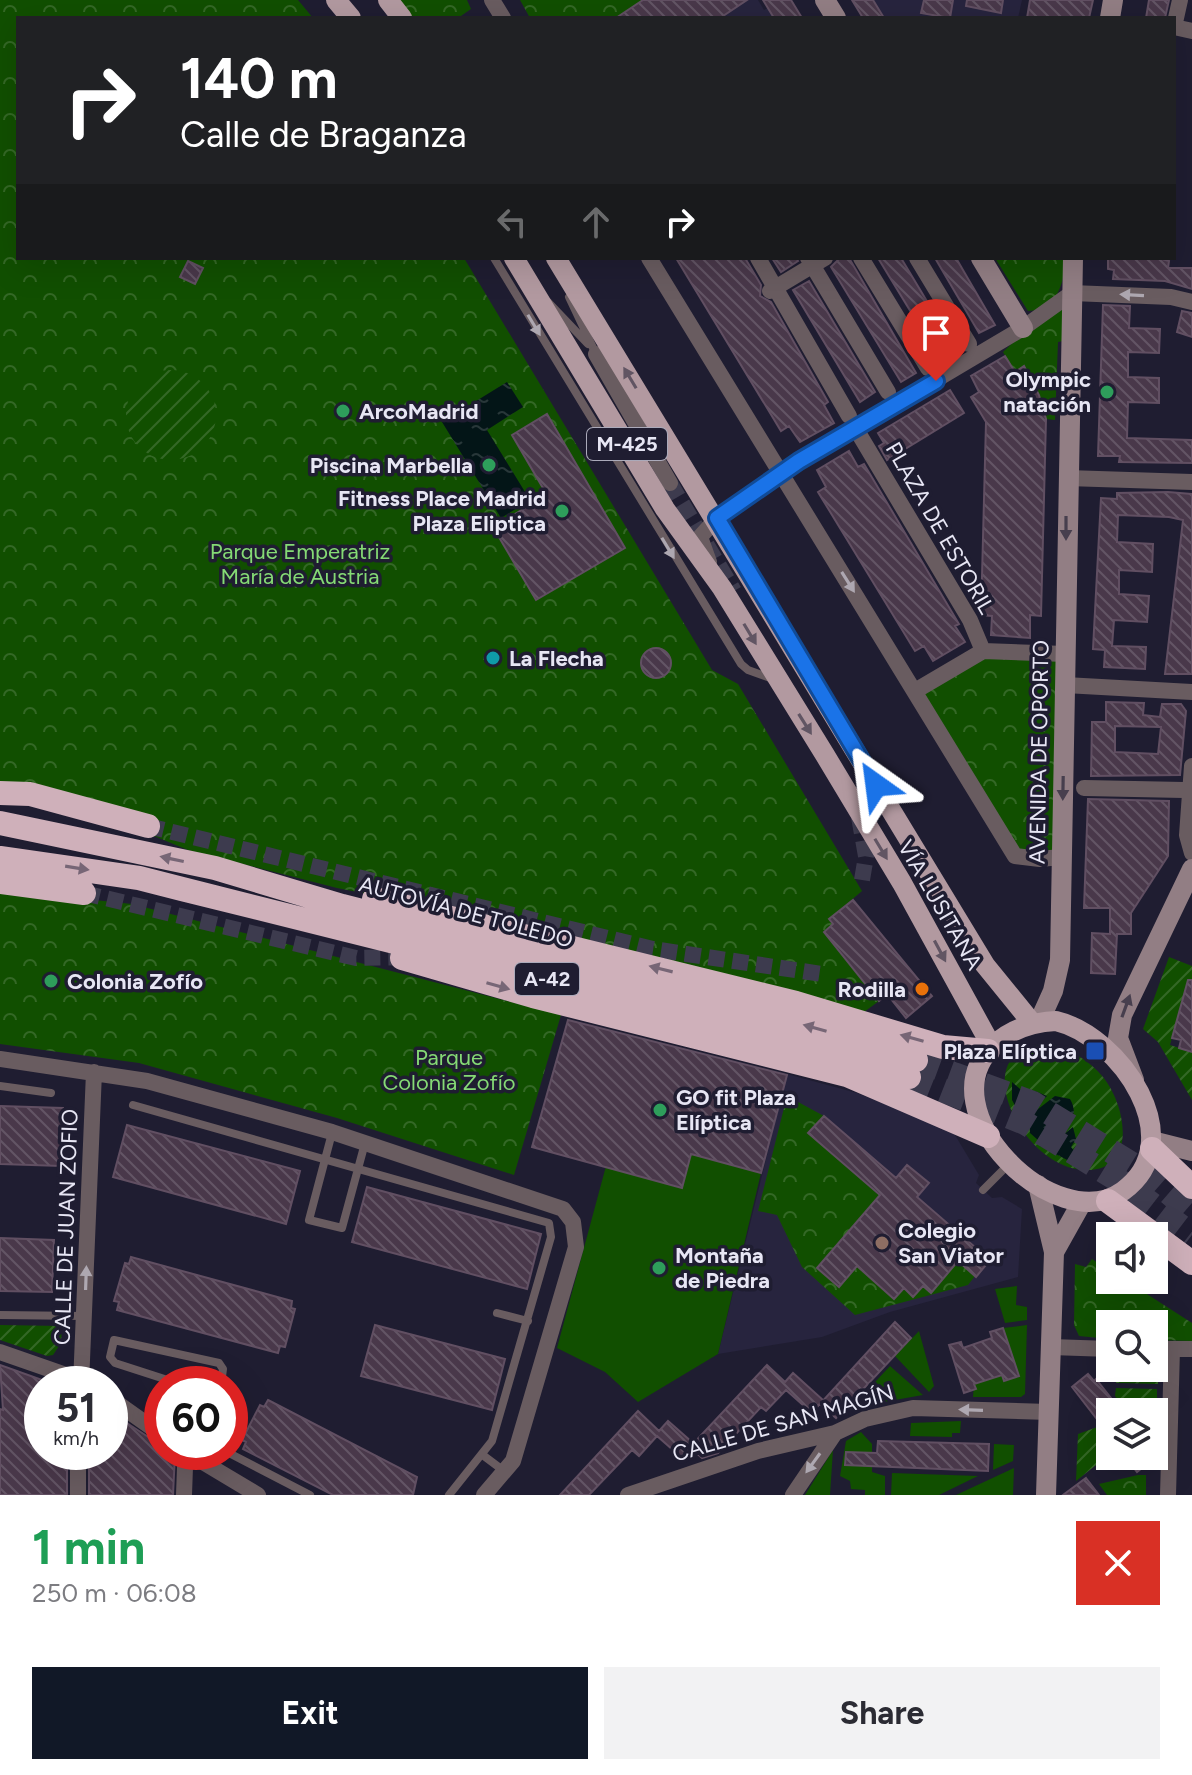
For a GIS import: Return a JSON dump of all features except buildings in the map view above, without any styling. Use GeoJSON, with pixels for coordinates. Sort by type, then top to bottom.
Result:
{"type":"FeatureCollection","features":[{"type":"Feature","properties":{"kind":"highway"},"geometry":{"type":"LineString","coordinates":[[0,793],[30,794],[148,826]]}},
{"type":"Feature","properties":{"kind":"highway","name":"AUTOVÍA DE TOLEDO"},"geometry":{"type":"LineString","coordinates":[[0,823],[215,868],[342,906],[815,1027],[913,1069],[139,878],[0,858]]}},
{"type":"Feature","properties":{"kind":"highway"},"geometry":{"type":"LineString","coordinates":[[215,868],[258,873],[418,908],[796,1003],[943,1047],[990,1049]]}},
{"type":"Feature","properties":{"kind":"highway"},"geometry":{"type":"LineString","coordinates":[[0,882],[84,893]]}},
{"type":"Feature","properties":{"kind":"highway"},"geometry":{"type":"LineString","coordinates":[[182,889],[224,906],[533,996],[847,1075],[988,1136]]}},
{"type":"Feature","properties":{"kind":"highway"},"geometry":{"type":"LineString","coordinates":[[1152,1145],[1192,1187]]}},
{"type":"Feature","properties":{"kind":"highway"},"geometry":{"type":"LineString","coordinates":[[1108,1201],[1192,1263]]}},
{"type":"Feature","properties":{"kind":"main road"},"geometry":{"type":"LineString","coordinates":[[336,0],[349,16]]}},
{"type":"Feature","properties":{"kind":"main road"},"geometry":{"type":"LineString","coordinates":[[388,0],[400,16]]}},
{"type":"Feature","properties":{"kind":"main road","name":"VÍA LUSITANA"},"geometry":{"type":"LineString","coordinates":[[515,260],[665,509],[722,588],[902,883],[990,1049]]}},
{"type":"Feature","properties":{"kind":"main road","name":"VÍA LUSITANA"},"geometry":{"type":"LineString","coordinates":[[557,260],[717,518],[985,965],[1036,1023]]}},
{"type":"Feature","properties":{"kind":"main road"},"geometry":{"type":"LineString","coordinates":[[982,260],[1023,328]]}},
{"type":"Feature","properties":{"kind":"main road","name":"AVENIDA DE OPORTO"},"geometry":{"type":"LineString","coordinates":[[1036,1023],[1053,991],[1060,960],[1073,260]]}},
{"type":"Feature","properties":{"kind":"main road"},"geometry":{"type":"LineString","coordinates":[[1144,1106],[1125,1072],[1100,1041],[1063,1023],[1036,1023],[1008,1034],[990,1049],[977,1071],[973,1087],[975,1106],[988,1136],[1010,1162],[1038,1185],[1082,1202],[1108,1201],[1140,1178],[1148,1166],[1152,1145],[1151,1121],[1118,1038],[1122,1015],[1192,869]]}},
{"type":"Feature","properties":{"kind":"main road"},"geometry":{"type":"LineString","coordinates":[[1152,1145],[1192,1151]]}},
{"type":"Feature","properties":{"kind":"main road"},"geometry":{"type":"LineString","coordinates":[[1038,1185],[1054,1252],[1046,1495]]}},
{"type":"Feature","properties":{"kind":"main road"},"geometry":{"type":"LineString","coordinates":[[1054,1252],[1082,1202]]}},
{"type":"Feature","properties":{"kind":"street"},"geometry":{"type":"LineString","coordinates":[[650,260],[1015,856],[1040,859],[1061,857]]}},
{"type":"Feature","properties":{"kind":"street","name":"PLAZA DE ESTORIL"},"geometry":{"type":"LineString","coordinates":[[759,260],[773,289],[970,620],[983,651]]}},
{"type":"Feature","properties":{"kind":"street"},"geometry":{"type":"LineString","coordinates":[[773,289],[815,260],[888,392]]}},
{"type":"Feature","properties":{"kind":"street"},"geometry":{"type":"LineString","coordinates":[[862,260],[928,368]]}},
{"type":"Feature","properties":{"kind":"street"},"geometry":{"type":"LineString","coordinates":[[918,260],[969,344]]}},
{"type":"Feature","properties":{"kind":"street"},"geometry":{"type":"LineString","coordinates":[[722,588],[700,537],[717,518],[853,422],[1023,328],[1072,293],[1171,297],[1192,302]]}},
{"type":"Feature","properties":{"kind":"street"},"geometry":{"type":"LineString","coordinates":[[596,354],[670,483]]}},
{"type":"Feature","properties":{"kind":"street"},"geometry":{"type":"LineString","coordinates":[[1067,478],[1192,482]]}},
{"type":"Feature","properties":{"kind":"street"},"geometry":{"type":"LineString","coordinates":[[915,691],[983,651],[1065,654]]}},
{"type":"Feature","properties":{"kind":"street"},"geometry":{"type":"LineString","coordinates":[[1065,685],[1192,692]]}},
{"type":"Feature","properties":{"kind":"street"},"geometry":{"type":"LineString","coordinates":[[1192,766],[1187,835],[1192,853]]}},
{"type":"Feature","properties":{"kind":"street"},"geometry":{"type":"LineString","coordinates":[[1084,788],[1184,790]]}},
{"type":"Feature","properties":{"kind":"street"},"geometry":{"type":"LineString","coordinates":[[0,1059],[147,1081],[332,1132],[563,1209],[573,1222],[576,1247],[518,1444],[505,1472],[484,1495]]}},
{"type":"Feature","properties":{"kind":"street","name":"CALLE DE JUAN ZOFIO"},"geometry":{"type":"LineString","coordinates":[[84,1366],[94,1072]]}},
{"type":"Feature","properties":{"kind":"street"},"geometry":{"type":"LineString","coordinates":[[1051,1347],[1096,1349]]}},
{"type":"Feature","properties":{"kind":"street"},"geometry":{"type":"LineString","coordinates":[[1168,1349],[1192,1349]]}},
{"type":"Feature","properties":{"kind":"street"},"geometry":{"type":"LineString","coordinates":[[1168,1495],[1172,1349]]}},
{"type":"Feature","properties":{"kind":"street"},"geometry":{"type":"LineString","coordinates":[[0,1352],[39,1366]]}},
{"type":"Feature","properties":{"kind":"street","name":"CALLE DE SAN MAGÍN"},"geometry":{"type":"LineString","coordinates":[[628,1495],[758,1451],[835,1433],[865,1419],[913,1408],[1049,1412]]}},
{"type":"Feature","properties":{"kind":"street"},"geometry":{"type":"LineString","coordinates":[[793,1495],[835,1433]]}},
{"type":"Feature","properties":{"kind":"street"},"geometry":{"type":"LineString","coordinates":[[78,1470],[78,1495]]}},
{"type":"Feature","properties":{"kind":"street"},"geometry":{"type":"LineString","coordinates":[[184,1495],[185,1470]]}},
{"type":"Feature","properties":{"kind":"street"},"geometry":{"type":"LineString","coordinates":[[219,1470],[258,1495]]}},
{"type":"Feature","properties":{"kind":"lane"},"geometry":{"type":"LineString","coordinates":[[495,260],[741,664],[748,670],[778,681]]}},
{"type":"Feature","properties":{"kind":"lane"},"geometry":{"type":"LineString","coordinates":[[550,260],[596,354]]}},
{"type":"Feature","properties":{"kind":"lane"},"geometry":{"type":"LineString","coordinates":[[538,296],[557,310],[596,354]]}},
{"type":"Feature","properties":{"kind":"lane"},"geometry":{"type":"LineString","coordinates":[[0,1086],[51,1093]]}},
{"type":"Feature","properties":{"kind":"lane"},"geometry":{"type":"LineString","coordinates":[[133,1105],[358,1166],[549,1223],[551,1237],[492,1441],[484,1456],[449,1495]]}},
{"type":"Feature","properties":{"kind":"lane"},"geometry":{"type":"LineString","coordinates":[[332,1132],[309,1220],[342,1228],[365,1143]]}},
{"type":"Feature","properties":{"kind":"lane"},"geometry":{"type":"LineString","coordinates":[[983,1190],[1010,1162]]}},
{"type":"Feature","properties":{"kind":"lane"},"geometry":{"type":"LineString","coordinates":[[497,1313],[528,1321]]}},
{"type":"Feature","properties":{"kind":"lane"},"geometry":{"type":"LineString","coordinates":[[0,1315],[85,1316]]}},
{"type":"Feature","properties":{"kind":"lane"},"geometry":{"type":"LineString","coordinates":[[144,1372],[115,1363],[110,1357],[114,1340],[219,1363],[221,1366]]}},
{"type":"Feature","properties":{"kind":"lane"},"geometry":{"type":"LineString","coordinates":[[484,1456],[505,1472]]}},
{"type":"Feature","properties":{"kind":"lane"},"geometry":{"type":"LineString","coordinates":[[248,1463],[310,1495]]}},
{"type":"Feature","properties":{"kind":"shaded area"},"geometry":{"type":"Polygon","coordinates":[[[747,0],[758,0],[764,10],[781,0],[800,16],[723,16],[747,0]]]}},
{"type":"Feature","properties":{"kind":"shaded area"},"geometry":{"type":"Polygon","coordinates":[[[873,0],[1022,0],[1018,16],[883,16],[873,0]]]}},
{"type":"Feature","properties":{"kind":"shaded area","name":"Colegio San Viator"},"geometry":{"type":"Polygon","coordinates":[[[787,1074],[857,1093],[939,1125],[955,1135],[979,1175],[976,1183],[992,1198],[1002,1197],[1022,1209],[1018,1277],[890,1312],[822,1337],[718,1354],[787,1074]]]}},
{"type":"Feature","properties":{"kind":"green space","name":"Parque Emperatriz María de Austria"},"geometry":{"type":"Polygon","coordinates":[[[0,0],[298,0],[311,16],[16,16],[16,260],[465,260],[712,670],[738,684],[862,891],[829,919],[833,924],[824,933],[879,1001],[860,1015],[469,914],[337,888],[188,850],[144,832],[0,787],[0,0]]]}},
{"type":"Feature","properties":{"kind":"green space"},"geometry":{"type":"Polygon","coordinates":[[[398,0],[467,0],[471,9],[461,16],[410,16],[398,0]]]}},
{"type":"Feature","properties":{"kind":"green space"},"geometry":{"type":"Polygon","coordinates":[[[520,0],[643,0],[619,16],[529,16],[520,0]]]}},
{"type":"Feature","properties":{"kind":"green space"},"geometry":{"type":"Polygon","coordinates":[[[996,260],[1066,260],[1061,285],[1053,300],[1046,306],[1028,311],[996,260]]]}},
{"type":"Feature","properties":{"kind":"green space"},"geometry":{"type":"Polygon","coordinates":[[[1063,309],[1063,341],[1058,342],[1055,420],[1046,419],[1039,395],[1024,367],[1015,372],[1003,352],[1026,330],[1063,309]]]}},
{"type":"Feature","properties":{"kind":"green space"},"geometry":{"type":"Polygon","coordinates":[[[171,370],[188,374],[203,383],[212,398],[216,415],[212,432],[203,447],[188,456],[171,460],[154,456],[139,447],[130,432],[126,415],[130,398],[139,383],[154,374],[171,370]]]}},
{"type":"Feature","properties":{"kind":"green space"},"geometry":{"type":"Polygon","coordinates":[[[983,651],[1065,654],[1061,857],[1015,856],[915,691],[983,651]]]}},
{"type":"Feature","properties":{"kind":"green space","name":"Parque Colonia Zofío"},"geometry":{"type":"Polygon","coordinates":[[[0,890],[132,904],[561,1015],[514,1175],[337,1118],[139,1063],[0,1044],[0,890]]]}},
{"type":"Feature","properties":{"kind":"green space"},"geometry":{"type":"Polygon","coordinates":[[[1169,957],[1192,966],[1192,995],[1184,994],[1170,1045],[1192,1052],[1192,1100],[1158,1042],[1143,1029],[1169,957]]]}},
{"type":"Feature","properties":{"kind":"green space","name":"Plaza Elíptica"},"geometry":{"type":"Polygon","coordinates":[[[1052,1044],[1092,1066],[1111,1089],[1122,1119],[1123,1135],[1120,1149],[1113,1160],[1102,1168],[1084,1170],[1060,1164],[1038,1149],[1021,1128],[1009,1105],[1005,1082],[1009,1062],[1025,1048],[1052,1044]]]}},
{"type":"Feature","properties":{"kind":"green space"},"geometry":{"type":"Polygon","coordinates":[[[787,1096],[824,1116],[809,1134],[880,1195],[818,1267],[902,1213],[975,1276],[968,1285],[855,1315],[802,1267],[777,1215],[758,1211],[787,1096]]]}},
{"type":"Feature","properties":{"kind":"green space","name":"Montaña de Piedra"},"geometry":{"type":"Polygon","coordinates":[[[691,1154],[761,1173],[718,1354],[638,1402],[605,1372],[557,1348],[606,1166],[682,1188],[691,1154]]]}},
{"type":"Feature","properties":{"kind":"green space"},"geometry":{"type":"Polygon","coordinates":[[[1092,1259],[1096,1262],[1096,1294],[1147,1294],[1192,1323],[1192,1341],[1168,1340],[1168,1310],[1096,1310],[1096,1338],[1079,1336],[1074,1325],[1075,1264],[1086,1267],[1092,1259]]]}},
{"type":"Feature","properties":{"kind":"green space"},"geometry":{"type":"Polygon","coordinates":[[[1017,1286],[1016,1305],[1027,1307],[1027,1320],[1005,1323],[995,1289],[1017,1286]]]}},
{"type":"Feature","properties":{"kind":"green space"},"geometry":{"type":"Polygon","coordinates":[[[0,1325],[62,1326],[61,1343],[53,1355],[47,1356],[0,1340],[0,1325]]]}},
{"type":"Feature","properties":{"kind":"green space"},"geometry":{"type":"Polygon","coordinates":[[[1027,1325],[1025,1394],[1021,1397],[973,1397],[974,1384],[1003,1328],[1027,1325]]]}},
{"type":"Feature","properties":{"kind":"green space"},"geometry":{"type":"Polygon","coordinates":[[[919,1331],[934,1386],[929,1392],[895,1356],[919,1331]]]}},
{"type":"Feature","properties":{"kind":"green space"},"geometry":{"type":"Polygon","coordinates":[[[890,1366],[923,1395],[872,1404],[863,1395],[890,1366]]]}},
{"type":"Feature","properties":{"kind":"green space"},"geometry":{"type":"Polygon","coordinates":[[[1158,1382],[1158,1384],[1116,1383],[1158,1382]]]}},
{"type":"Feature","properties":{"kind":"green space"},"geometry":{"type":"Polygon","coordinates":[[[1116,1388],[1157,1389],[1157,1398],[1115,1396],[1116,1388]]]}},
{"type":"Feature","properties":{"kind":"green space"},"geometry":{"type":"Polygon","coordinates":[[[961,1421],[960,1433],[952,1433],[952,1437],[910,1436],[911,1423],[961,1421]]]}},
{"type":"Feature","properties":{"kind":"green space"},"geometry":{"type":"Polygon","coordinates":[[[1096,1427],[1096,1465],[1076,1481],[1078,1434],[1096,1427]]]}},
{"type":"Feature","properties":{"kind":"green space"},"geometry":{"type":"Polygon","coordinates":[[[861,1432],[872,1444],[872,1472],[885,1476],[885,1495],[865,1495],[865,1490],[851,1489],[850,1481],[840,1476],[846,1441],[861,1432]]]}},
{"type":"Feature","properties":{"kind":"green space"},"geometry":{"type":"Polygon","coordinates":[[[994,1444],[1014,1445],[1013,1461],[993,1470],[994,1444]]]}},
{"type":"Feature","properties":{"kind":"green space"},"geometry":{"type":"Polygon","coordinates":[[[833,1450],[830,1495],[805,1495],[833,1450]]]}},
{"type":"Feature","properties":{"kind":"green space"},"geometry":{"type":"Polygon","coordinates":[[[1014,1468],[1013,1495],[956,1495],[1014,1468]]]}},
{"type":"Feature","properties":{"kind":"green space"},"geometry":{"type":"Polygon","coordinates":[[[892,1473],[978,1476],[939,1495],[891,1495],[892,1473]]]}},
{"type":"Feature","properties":{"kind":"green space"},"geometry":{"type":"Polygon","coordinates":[[[1146,1475],[1146,1495],[1107,1495],[1099,1484],[1146,1475]]]}},
{"type":"Feature","properties":{"kind":"water","name":"Piscina Marbella"},"geometry":{"type":"Polygon","coordinates":[[[507,382],[523,407],[487,430],[530,500],[501,518],[442,422],[507,382]]]}},
{"type":"Feature","properties":{"kind":"water"},"geometry":{"type":"Polygon","coordinates":[[[1012,1082],[1027,1095],[1035,1091],[1047,1096],[1029,1114],[1026,1126],[1012,1100],[1012,1082]]]}},
{"type":"Feature","properties":{"kind":"water"},"geometry":{"type":"Polygon","coordinates":[[[1055,1096],[1070,1099],[1073,1117],[1052,1140],[1039,1141],[1030,1133],[1029,1116],[1055,1096]]]}},
{"type":"Feature","properties":{"kind":"water"},"geometry":{"type":"Polygon","coordinates":[[[1073,1127],[1076,1139],[1071,1147],[1082,1160],[1077,1165],[1040,1146],[1040,1143],[1053,1143],[1073,1127]]]}},
{"type":"Feature","properties":{"kind":"tunnel"},"geometry":{"type":"LineString","coordinates":[[670,483],[734,591]]}},
{"type":"Feature","properties":{"kind":"tunnel"},"geometry":{"type":"LineString","coordinates":[[859,817],[866,856],[861,886]]}},
{"type":"Feature","properties":{"kind":"tunnel"},"geometry":{"type":"LineString","coordinates":[[148,826],[653,949],[822,974]]}},
{"type":"Feature","properties":{"kind":"tunnel"},"geometry":{"type":"LineString","coordinates":[[84,893],[356,958],[411,957]]}},
{"type":"Feature","properties":{"kind":"tunnel"},"geometry":{"type":"LineString","coordinates":[[916,1060],[1033,1103],[1145,1172],[1192,1213]]}},
{"type":"Feature","properties":{"kind":"tunnel"},"geometry":{"type":"LineString","coordinates":[[909,1077],[1025,1123],[1131,1188],[1192,1235]]}},
{"type":"Feature","properties":{"kind":"place","name":"Olympic natación"},"geometry":{"type":"Point","coordinates":[1107,392]}},
{"type":"Feature","properties":{"kind":"place","name":"ArcoMadrid"},"geometry":{"type":"Point","coordinates":[343,411]}},
{"type":"Feature","properties":{"kind":"place","name":"Piscina Marbella"},"geometry":{"type":"Point","coordinates":[489,465]}},
{"type":"Feature","properties":{"kind":"place","name":"Fitness Place Madrid Plaza Eliptica"},"geometry":{"type":"Point","coordinates":[562,511]}},
{"type":"Feature","properties":{"kind":"place","name":"La Flecha"},"geometry":{"type":"Point","coordinates":[493,658]}},
{"type":"Feature","properties":{"kind":"place","name":"Colonia Zofío"},"geometry":{"type":"Point","coordinates":[51,981]}},
{"type":"Feature","properties":{"kind":"place","name":"Rodilla"},"geometry":{"type":"Point","coordinates":[922,989]}},
{"type":"Feature","properties":{"kind":"place","name":"Plaza Elíptica"},"geometry":{"type":"Point","coordinates":[1095,1051]}},
{"type":"Feature","properties":{"kind":"place","name":"GO fit Plaza Elíptica"},"geometry":{"type":"Point","coordinates":[660,1110]}},
{"type":"Feature","properties":{"kind":"place","name":"Colegio San Viator"},"geometry":{"type":"Point","coordinates":[882,1243]}},
{"type":"Feature","properties":{"kind":"place","name":"Montaña de Piedra"},"geometry":{"type":"Point","coordinates":[659,1268]}},
{"type":"Feature","properties":{"kind":"route"},"geometry":{"type":"LineString","coordinates":[[876,785],[717,518],[799,461],[936,381]]}}]}
